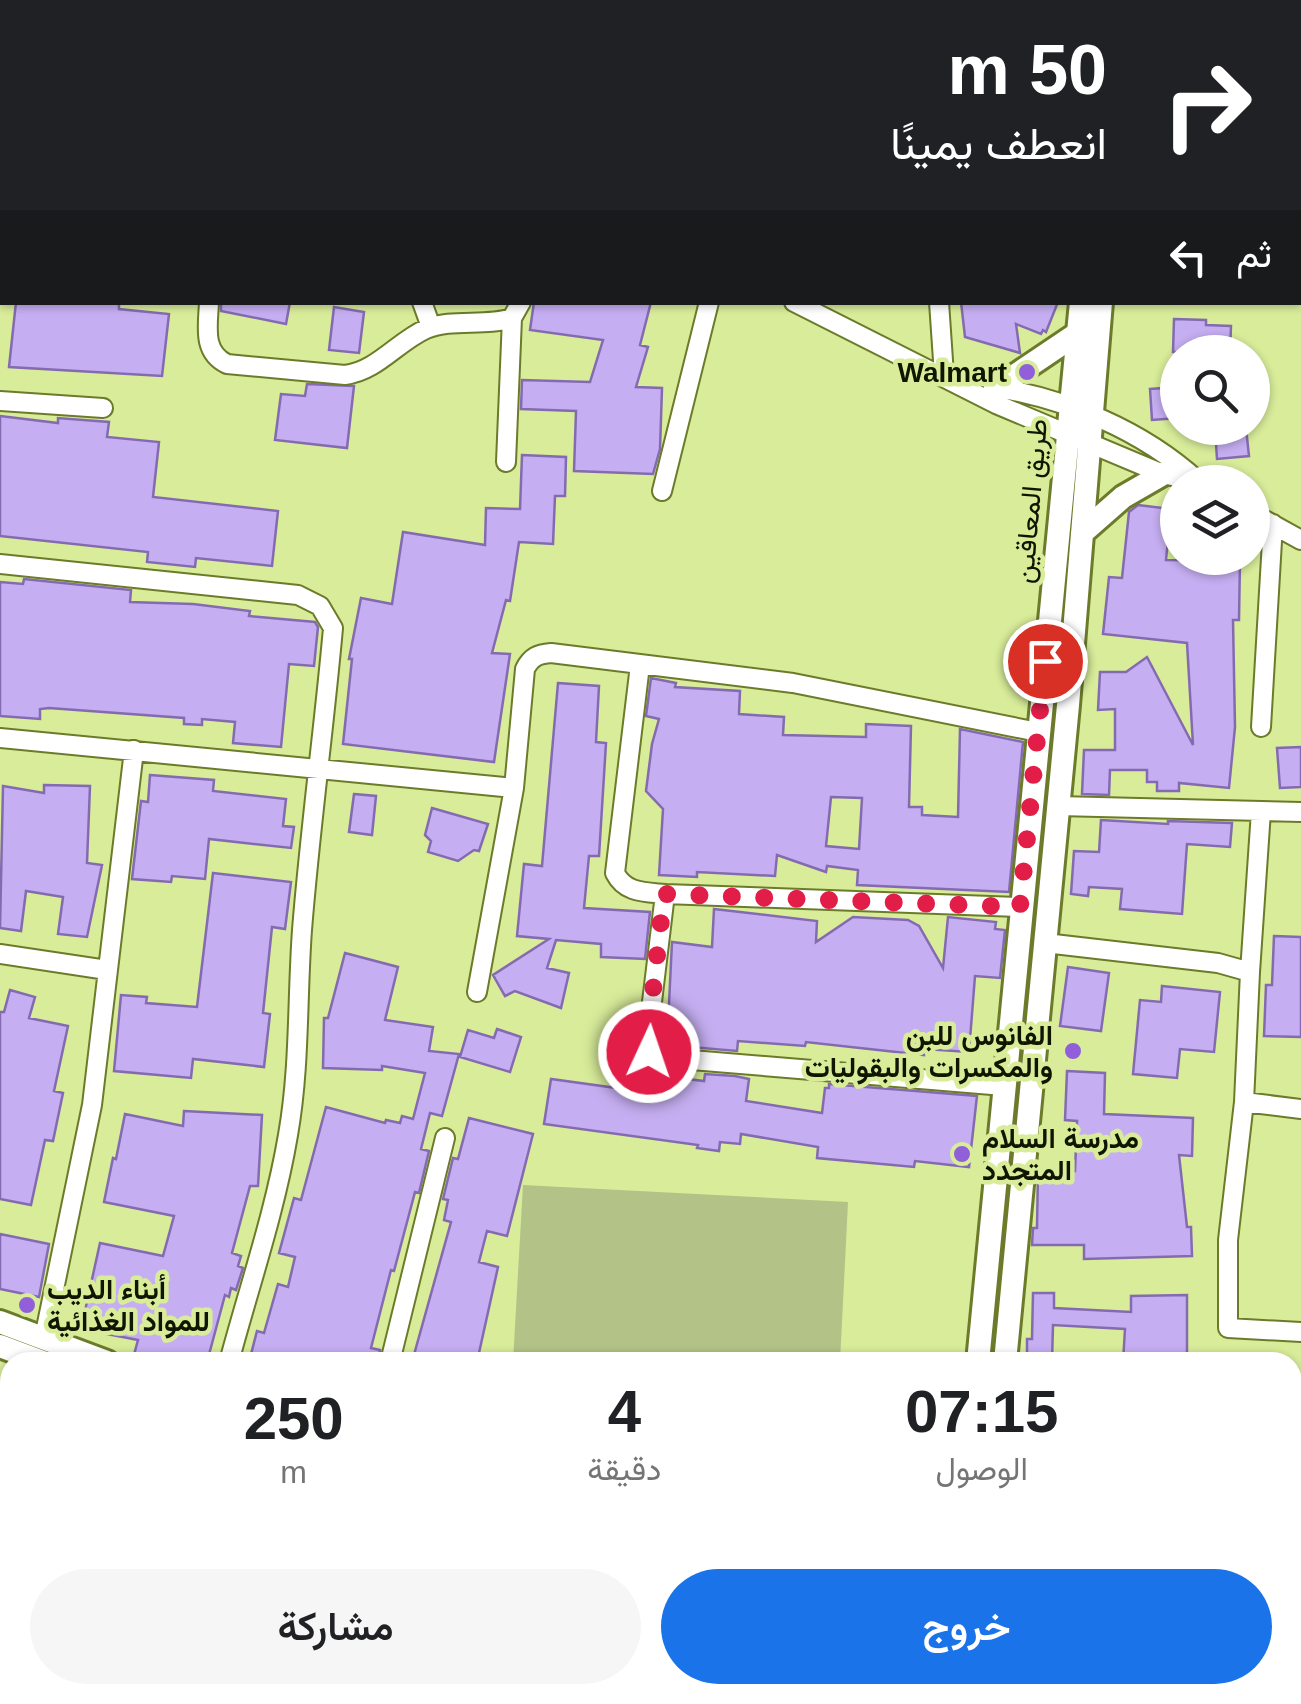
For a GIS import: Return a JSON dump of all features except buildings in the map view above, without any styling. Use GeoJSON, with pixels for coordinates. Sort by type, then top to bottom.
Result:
{"type":"FeatureCollection","features":[{"type":"Feature","properties":{"kind":"street"},"geometry":{"type":"LineString","coordinates":[[209,305],[207,340],[216,358],[227,364],[345,375],[362,373],[431,326],[496,323],[516,310]]}},
{"type":"Feature","properties":{"kind":"street"},"geometry":{"type":"LineString","coordinates":[[423,305],[431,326]]}},
{"type":"Feature","properties":{"kind":"street"},"geometry":{"type":"LineString","coordinates":[[662,491],[707,305]]}},
{"type":"Feature","properties":{"kind":"street"},"geometry":{"type":"LineString","coordinates":[[800,305],[996,404],[1160,473]]}},
{"type":"Feature","properties":{"kind":"street"},"geometry":{"type":"LineString","coordinates":[[939,305],[951,379]]}},
{"type":"Feature","properties":{"kind":"street","name":"طريق المعاقين"},"geometry":{"type":"LineString","coordinates":[[979,1352],[1080,305]]}},
{"type":"Feature","properties":{"kind":"street","name":"طريق المعاقين"},"geometry":{"type":"LineString","coordinates":[[1006,1352],[1101,305]]}},
{"type":"Feature","properties":{"kind":"street"},"geometry":{"type":"LineString","coordinates":[[506,462],[516,310]]}},
{"type":"Feature","properties":{"kind":"street"},"geometry":{"type":"LineString","coordinates":[[998,388],[1078,333]]}},
{"type":"Feature","properties":{"kind":"street"},"geometry":{"type":"LineString","coordinates":[[951,379],[1092,414],[1181,465]]}},
{"type":"Feature","properties":{"kind":"street"},"geometry":{"type":"LineString","coordinates":[[0,401],[103,408]]}},
{"type":"Feature","properties":{"kind":"street"},"geometry":{"type":"LineString","coordinates":[[1082,532],[1122,497],[1160,476]]}},
{"type":"Feature","properties":{"kind":"street"},"geometry":{"type":"LineString","coordinates":[[1270,522],[1301,540]]}},
{"type":"Feature","properties":{"kind":"street"},"geometry":{"type":"LineString","coordinates":[[1261,727],[1273,524]]}},
{"type":"Feature","properties":{"kind":"street"},"geometry":{"type":"LineString","coordinates":[[0,564],[298,595],[320,606],[333,628],[298,988],[296,1082],[275,1193],[231,1352]]}},
{"type":"Feature","properties":{"kind":"street"},"geometry":{"type":"LineString","coordinates":[[477,992],[514,788],[525,669],[538,654],[793,682],[1038,732]]}},
{"type":"Feature","properties":{"kind":"street"},"geometry":{"type":"LineString","coordinates":[[640,665],[615,873],[621,884],[664,894],[1020,907]]}},
{"type":"Feature","properties":{"kind":"street"},"geometry":{"type":"LineString","coordinates":[[0,738],[514,788]]}},
{"type":"Feature","properties":{"kind":"street"},"geometry":{"type":"LineString","coordinates":[[44,1338],[92,1105],[134,750]]}},
{"type":"Feature","properties":{"kind":"street"},"geometry":{"type":"LineString","coordinates":[[1058,806],[1301,812]]}},
{"type":"Feature","properties":{"kind":"street"},"geometry":{"type":"LineString","coordinates":[[1262,811],[1244,1102],[1228,1240],[1228,1328],[1301,1332]]}},
{"type":"Feature","properties":{"kind":"street"},"geometry":{"type":"LineString","coordinates":[[664,894],[648,1035],[649,1052],[655,1057],[1004,1086]]}},
{"type":"Feature","properties":{"kind":"street"},"geometry":{"type":"LineString","coordinates":[[1045,943],[1218,963],[1250,972]]}},
{"type":"Feature","properties":{"kind":"street"},"geometry":{"type":"LineString","coordinates":[[0,954],[107,970]]}},
{"type":"Feature","properties":{"kind":"street"},"geometry":{"type":"LineString","coordinates":[[1244,1102],[1301,1109]]}},
{"type":"Feature","properties":{"kind":"street"},"geometry":{"type":"LineString","coordinates":[[392,1352],[445,1138]]}},
{"type":"Feature","properties":{"kind":"street"},"geometry":{"type":"LineString","coordinates":[[0,1322],[81,1352]]}},
{"type":"Feature","properties":{"kind":"green space"},"geometry":{"type":"Polygon","coordinates":[[[523,1185],[848,1202],[840,1352],[514,1352],[523,1185]]]}},
{"type":"Feature","properties":{"kind":"place","name":"Walmart"},"geometry":{"type":"Point","coordinates":[1027,372]}},
{"type":"Feature","properties":{"kind":"place","name":"الفانوس للبن والمكسرات والبقوليات"},"geometry":{"type":"Point","coordinates":[1073,1051]}},
{"type":"Feature","properties":{"kind":"place","name":"مدرسة السلام المتجدد"},"geometry":{"type":"Point","coordinates":[962,1154]}},
{"type":"Feature","properties":{"kind":"place","name":"أبناء الديب للمواد الغذائية"},"geometry":{"type":"Point","coordinates":[27,1305]}},
{"type":"Feature","properties":{"kind":"route"},"geometry":{"type":"LineString","coordinates":[[649,1052],[664,894],[1020,907],[1045,661]]}}]}
